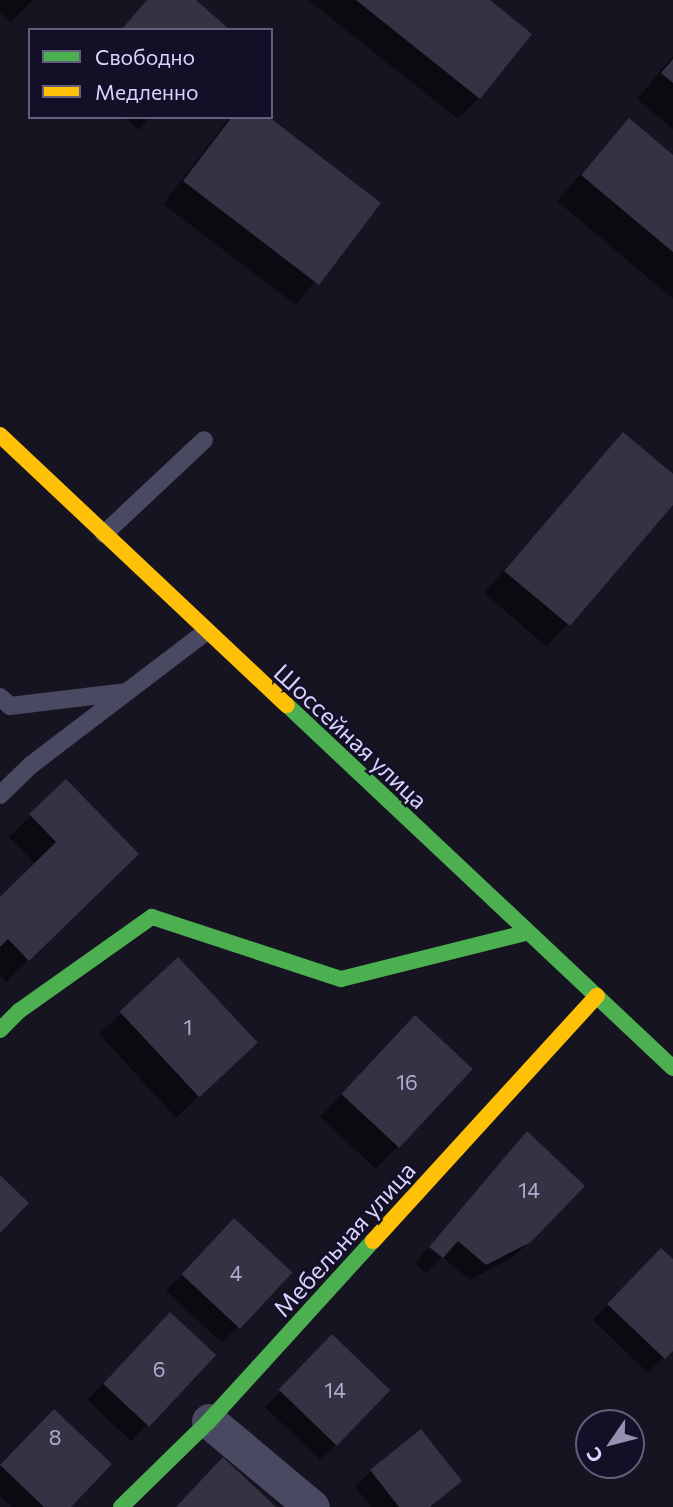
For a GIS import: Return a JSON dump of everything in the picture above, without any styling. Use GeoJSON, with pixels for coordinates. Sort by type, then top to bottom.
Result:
{"type":"FeatureCollection","features":[{"type":"Feature","properties":{"kind":"street","name":"Шоссейная улица"},"geometry":{"type":"LineString","coordinates":[[0,435],[526,933],[673,1068]]}},
{"type":"Feature","properties":{"kind":"street"},"geometry":{"type":"LineString","coordinates":[[0,1030],[19,1010],[152,917],[341,979],[526,933]]}},
{"type":"Feature","properties":{"kind":"street","name":"Мебельная улица"},"geometry":{"type":"LineString","coordinates":[[121,1507],[209,1421],[597,996]]}},
{"type":"Feature","properties":{"kind":"street"},"geometry":{"type":"LineString","coordinates":[[209,1421],[313,1507]]}},
{"type":"Feature","properties":{"kind":"lane"},"geometry":{"type":"LineString","coordinates":[[104,534],[204,440]]}},
{"type":"Feature","properties":{"kind":"lane"},"geometry":{"type":"LineString","coordinates":[[0,795],[31,765],[207,631]]}},
{"type":"Feature","properties":{"kind":"lane"},"geometry":{"type":"LineString","coordinates":[[0,696],[10,706],[127,692]]}},
{"type":"Feature","properties":{"kind":"building"},"geometry":{"type":"Polygon","coordinates":[[[147,0],[196,0],[228,28],[123,28],[147,0]]]}},
{"type":"Feature","properties":{"kind":"building"},"geometry":{"type":"Polygon","coordinates":[[[356,0],[490,0],[532,34],[480,99],[356,0]]]}},
{"type":"Feature","properties":{"kind":"building"},"geometry":{"type":"Polygon","coordinates":[[[673,59],[673,83],[661,73],[673,59]]]}},
{"type":"Feature","properties":{"kind":"building"},"geometry":{"type":"Polygon","coordinates":[[[629,118],[673,155],[673,252],[581,175],[629,118]]]}},
{"type":"Feature","properties":{"kind":"building"},"geometry":{"type":"Polygon","coordinates":[[[230,119],[272,119],[381,203],[319,285],[183,181],[230,119]]]}},
{"type":"Feature","properties":{"kind":"building"},"geometry":{"type":"Polygon","coordinates":[[[623,432],[673,474],[673,505],[570,626],[504,571],[623,432]]]}},
{"type":"Feature","properties":{"kind":"building"},"geometry":{"type":"Polygon","coordinates":[[[66,779],[139,854],[29,961],[8,939],[0,947],[0,897],[56,842],[29,814],[66,779]]]}},
{"type":"Feature","properties":{"kind":"building"},"geometry":{"type":"Polygon","coordinates":[[[178,957],[258,1043],[199,1097],[119,1012],[178,957]]]}},
{"type":"Feature","properties":{"kind":"building"},"geometry":{"type":"Polygon","coordinates":[[[415,1015],[473,1069],[399,1148],[341,1094],[415,1015]]]}},
{"type":"Feature","properties":{"kind":"building"},"geometry":{"type":"Polygon","coordinates":[[[527,1131],[585,1186],[531,1242],[486,1265],[458,1241],[443,1258],[429,1247],[527,1131]]]}},
{"type":"Feature","properties":{"kind":"building"},"geometry":{"type":"Polygon","coordinates":[[[0,1175],[29,1203],[0,1233],[0,1175]]]}},
{"type":"Feature","properties":{"kind":"building"},"geometry":{"type":"Polygon","coordinates":[[[234,1218],[293,1273],[240,1329],[181,1274],[234,1218]]]}},
{"type":"Feature","properties":{"kind":"building"},"geometry":{"type":"Polygon","coordinates":[[[661,1248],[673,1259],[673,1351],[665,1359],[607,1304],[661,1248]]]}},
{"type":"Feature","properties":{"kind":"building"},"geometry":{"type":"Polygon","coordinates":[[[170,1312],[216,1355],[149,1427],[103,1384],[170,1312]]]}},
{"type":"Feature","properties":{"kind":"building"},"geometry":{"type":"Polygon","coordinates":[[[332,1334],[390,1390],[337,1446],[279,1389],[332,1334]]]}},
{"type":"Feature","properties":{"kind":"building"},"geometry":{"type":"Polygon","coordinates":[[[54,1409],[112,1464],[71,1507],[44,1507],[0,1465],[54,1409]]]}},
{"type":"Feature","properties":{"kind":"building"},"geometry":{"type":"Polygon","coordinates":[[[421,1429],[462,1481],[430,1507],[399,1507],[370,1470],[421,1429]]]}},
{"type":"Feature","properties":{"kind":"building"},"geometry":{"type":"Polygon","coordinates":[[[223,1457],[276,1507],[176,1507],[223,1457]]]}},
{"type":"Feature","properties":{"kind":"traffic: fast"},"geometry":{"type":"LineString","coordinates":[[287,705],[673,1068]]}},
{"type":"Feature","properties":{"kind":"traffic: fast"},"geometry":{"type":"LineString","coordinates":[[0,1030],[19,1011],[152,917],[341,979],[526,933]]}},
{"type":"Feature","properties":{"kind":"traffic: fast"},"geometry":{"type":"LineString","coordinates":[[121,1507],[209,1421],[373,1241]]}},
{"type":"Feature","properties":{"kind":"traffic: slow"},"geometry":{"type":"LineString","coordinates":[[0,435],[287,705]]}},
{"type":"Feature","properties":{"kind":"traffic: slow"},"geometry":{"type":"LineString","coordinates":[[373,1241],[597,996]]}}]}
